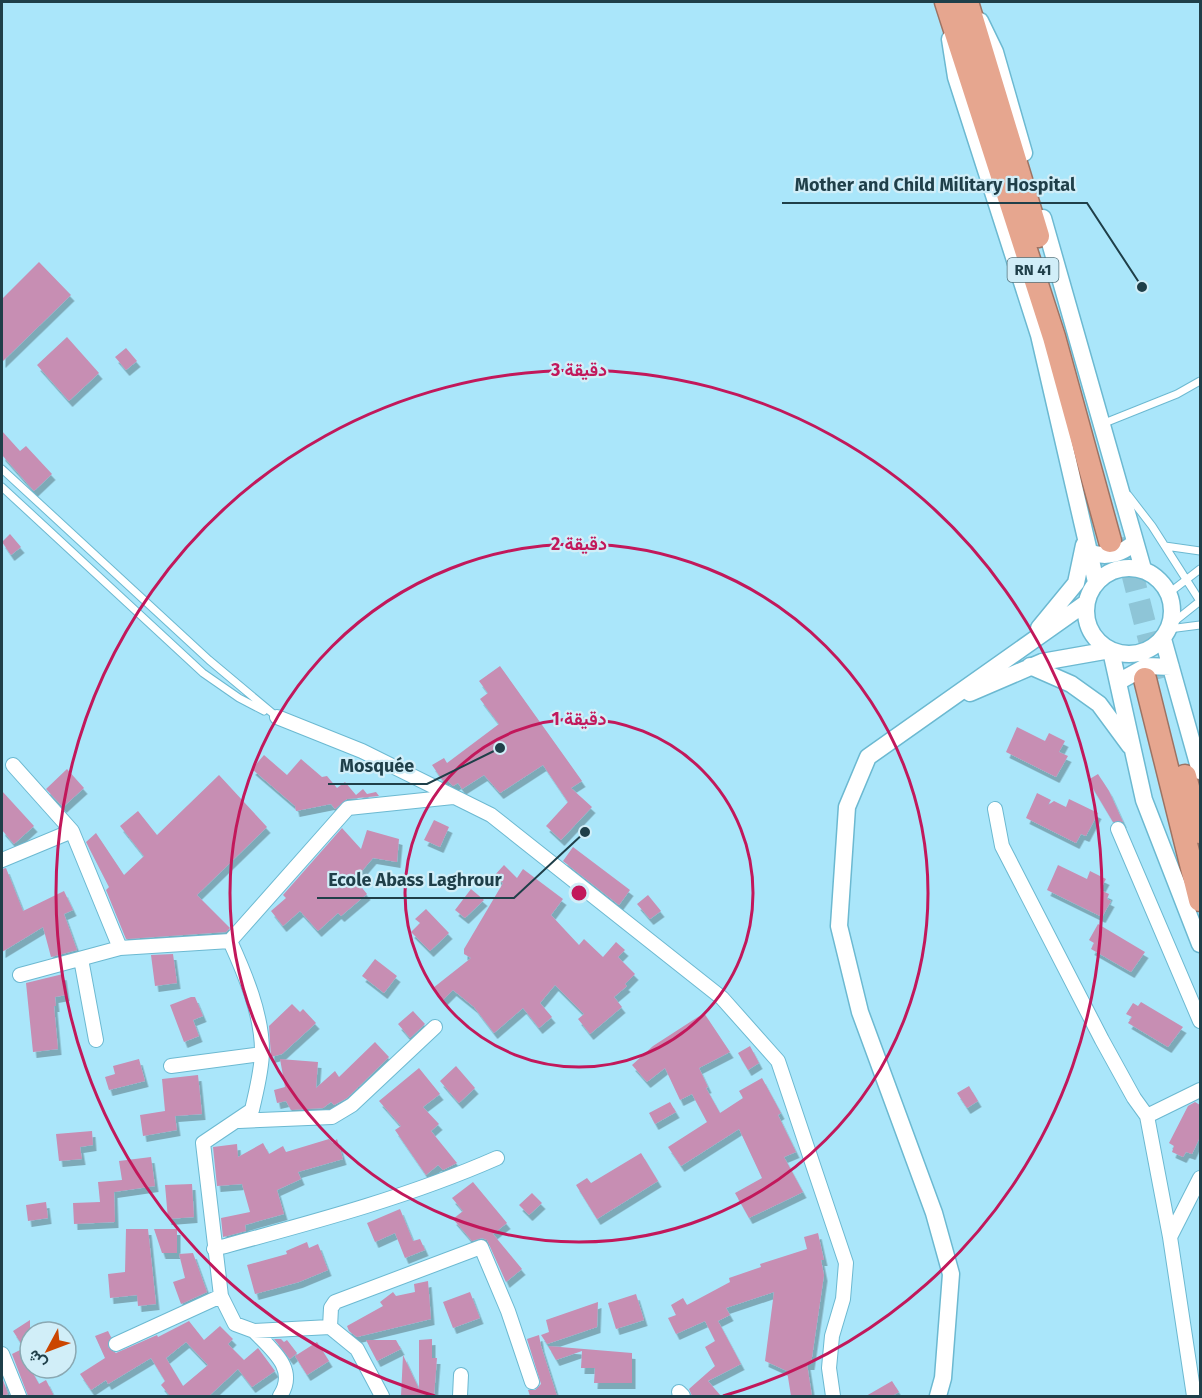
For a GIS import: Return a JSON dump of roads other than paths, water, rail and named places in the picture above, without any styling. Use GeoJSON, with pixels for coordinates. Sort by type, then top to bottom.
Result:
{"type":"FeatureCollection","features":[{"type":"Feature","properties":{"kind":"highway","name":"RN 41"},"geometry":{"type":"LineString","coordinates":[[958,6],[1094,424],[1123,540]]}},
{"type":"Feature","properties":{"kind":"highway"},"geometry":{"type":"LineString","coordinates":[[1158,675],[1200,832]]}},
{"type":"Feature","properties":{"kind":"highway"},"geometry":{"type":"LineString","coordinates":[[1158,675],[1200,900]]}},
{"type":"Feature","properties":{"kind":"street"},"geometry":{"type":"LineString","coordinates":[[1086,545],[1109,555],[1121,552],[1123,540],[1118,483],[995,52],[985,28],[958,6],[950,42],[956,77],[1039,335],[1086,545],[1096,582]]}},
{"type":"Feature","properties":{"kind":"street"},"geometry":{"type":"LineString","coordinates":[[1123,540],[1143,569],[1163,583],[1169,594],[1173,614],[1158,675]]}},
{"type":"Feature","properties":{"kind":"street"},"geometry":{"type":"LineString","coordinates":[[1022,646],[1070,592],[1086,545]]}},
{"type":"Feature","properties":{"kind":"street"},"geometry":{"type":"LineString","coordinates":[[938,1396],[946,1356],[951,1274],[934,1213],[860,1012],[839,926],[847,807],[868,757],[1022,646],[1086,603],[1096,582],[1109,572],[1126,567],[1143,569]]}},
{"type":"Feature","properties":{"kind":"street"},"geometry":{"type":"LineString","coordinates":[[1086,603],[1090,630],[1098,642],[1111,650],[1144,800],[1200,944]]}},
{"type":"Feature","properties":{"kind":"street"},"geometry":{"type":"LineString","coordinates":[[939,706],[1030,666],[1111,650],[1134,654],[1145,652],[1168,631]]}},
{"type":"Feature","properties":{"kind":"street"},"geometry":{"type":"LineString","coordinates":[[1030,666],[1071,684],[1099,704],[1133,750]]}},
{"type":"Feature","properties":{"kind":"street"},"geometry":{"type":"LineString","coordinates":[[1118,682],[1147,666],[1158,675],[1200,771]]}},
{"type":"Feature","properties":{"kind":"street"},"geometry":{"type":"LineString","coordinates":[[278,717],[362,751],[491,815],[722,998],[778,1060],[846,1263],[843,1299],[831,1347],[829,1368],[833,1396]]}},
{"type":"Feature","properties":{"kind":"street"},"geometry":{"type":"LineString","coordinates":[[13,765],[72,831],[120,948]]}},
{"type":"Feature","properties":{"kind":"street"},"geometry":{"type":"LineString","coordinates":[[20,975],[120,948],[230,941],[348,808],[454,797]]}},
{"type":"Feature","properties":{"kind":"street"},"geometry":{"type":"LineString","coordinates":[[995,808],[1002,846],[1102,1040],[1134,1098],[1147,1116],[1170,1237],[1194,1396]]}},
{"type":"Feature","properties":{"kind":"street"},"geometry":{"type":"LineString","coordinates":[[1118,829],[1200,1021]]}},
{"type":"Feature","properties":{"kind":"street"},"geometry":{"type":"LineString","coordinates":[[2,860],[72,831]]}},
{"type":"Feature","properties":{"kind":"street"},"geometry":{"type":"LineString","coordinates":[[230,941],[243,972],[262,1035],[262,1054],[252,1110],[239,1121],[203,1143],[221,1296],[235,1324],[254,1331],[330,1326],[357,1349],[381,1396]]}},
{"type":"Feature","properties":{"kind":"street"},"geometry":{"type":"LineString","coordinates":[[81,959],[96,1040]]}},
{"type":"Feature","properties":{"kind":"street"},"geometry":{"type":"LineString","coordinates":[[239,1121],[332,1117],[352,1105],[435,1027]]}},
{"type":"Feature","properties":{"kind":"street"},"geometry":{"type":"LineString","coordinates":[[171,1066],[262,1054]]}},
{"type":"Feature","properties":{"kind":"street"},"geometry":{"type":"LineString","coordinates":[[1147,1116],[1200,1090]]}},
{"type":"Feature","properties":{"kind":"street"},"geometry":{"type":"LineString","coordinates":[[214,1249],[331,1217],[447,1180],[497,1158]]}},
{"type":"Feature","properties":{"kind":"street"},"geometry":{"type":"LineString","coordinates":[[1170,1237],[1200,1178]]}},
{"type":"Feature","properties":{"kind":"street"},"geometry":{"type":"LineString","coordinates":[[330,1326],[331,1308],[335,1302],[481,1247],[508,1311],[532,1382]]}},
{"type":"Feature","properties":{"kind":"street"},"geometry":{"type":"LineString","coordinates":[[116,1344],[221,1296]]}},
{"type":"Feature","properties":{"kind":"street"},"geometry":{"type":"LineString","coordinates":[[254,1331],[284,1363],[288,1378],[286,1387],[280,1396]]}},
{"type":"Feature","properties":{"kind":"street"},"geometry":{"type":"LineString","coordinates":[[2,1354],[19,1396]]}},
{"type":"Feature","properties":{"kind":"street"},"geometry":{"type":"LineString","coordinates":[[460,1396],[461,1375]]}},
{"type":"Feature","properties":{"kind":"lane"},"geometry":{"type":"LineString","coordinates":[[1101,424],[1177,394],[1200,381]]}},
{"type":"Feature","properties":{"kind":"lane"},"geometry":{"type":"LineString","coordinates":[[2,469],[241,688],[278,717]]}},
{"type":"Feature","properties":{"kind":"lane"},"geometry":{"type":"LineString","coordinates":[[1118,483],[1165,546],[1200,601],[1168,631]]}},
{"type":"Feature","properties":{"kind":"lane"},"geometry":{"type":"LineString","coordinates":[[2,487],[202,673],[238,699],[278,717]]}},
{"type":"Feature","properties":{"kind":"lane"},"geometry":{"type":"LineString","coordinates":[[42,526],[51,516]]}},
{"type":"Feature","properties":{"kind":"lane"},"geometry":{"type":"LineString","coordinates":[[1165,546],[1200,551]]}},
{"type":"Feature","properties":{"kind":"lane"},"geometry":{"type":"LineString","coordinates":[[1169,594],[1200,569]]}},
{"type":"Feature","properties":{"kind":"lane"},"geometry":{"type":"LineString","coordinates":[[1168,631],[1200,625]]}},
{"type":"Feature","properties":{"kind":"tunnel"},"geometry":{"type":"LineString","coordinates":[[1123,537],[1159,679]]}},
{"type":"Feature","properties":{"kind":"place","name":"Mother and Child Military Hospital"},"geometry":{"type":"Point","coordinates":[1142,287]}},
{"type":"Feature","properties":{"kind":"place","name":"Mosquée"},"geometry":{"type":"Point","coordinates":[500,748]}},
{"type":"Feature","properties":{"kind":"place","name":"Ecole Abass Laghrour"},"geometry":{"type":"Point","coordinates":[585,832]}}]}
